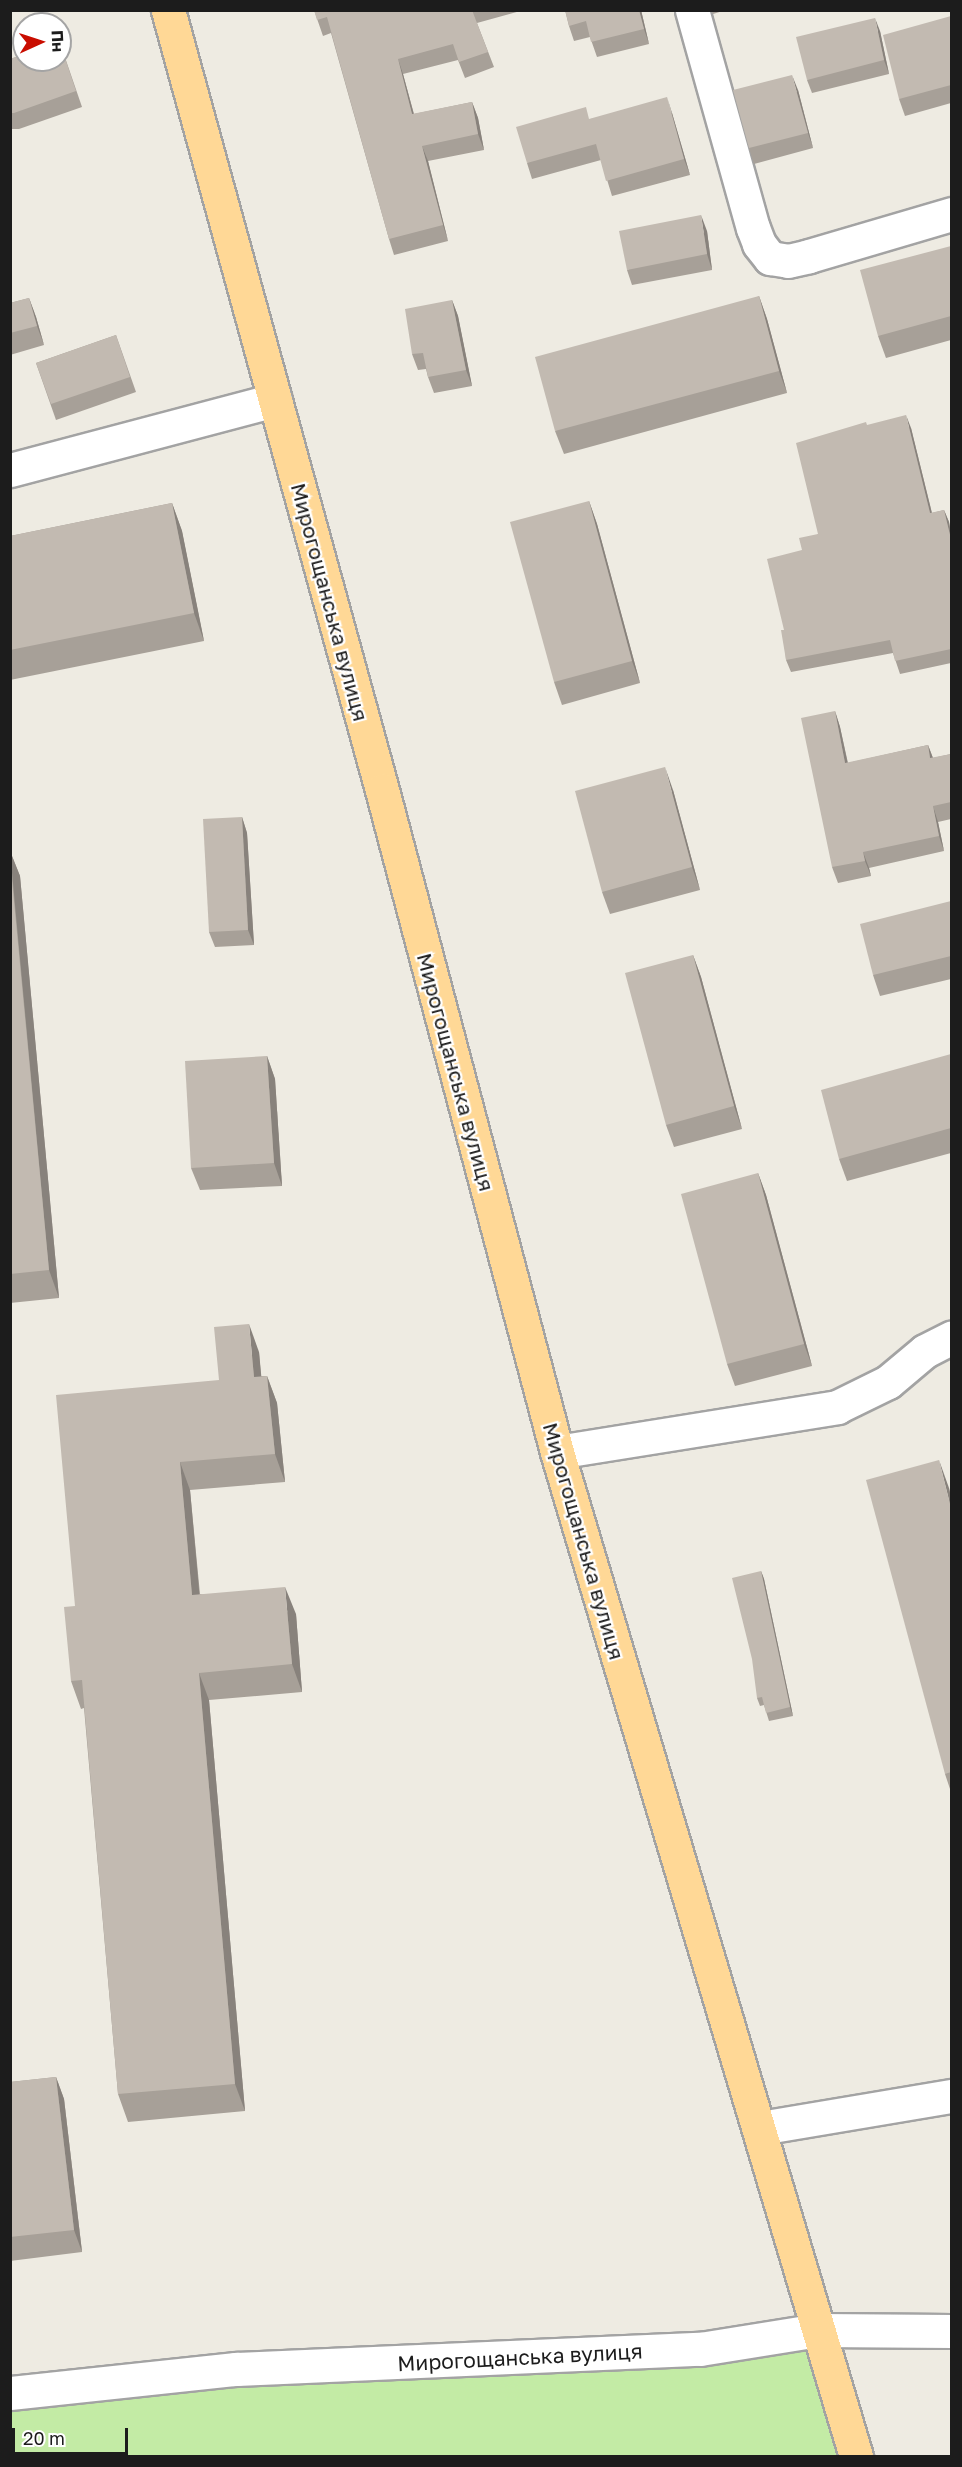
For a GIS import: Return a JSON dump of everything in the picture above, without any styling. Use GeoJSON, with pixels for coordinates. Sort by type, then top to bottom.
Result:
{"type":"FeatureCollection","features":[{"type":"Feature","properties":{"kind":"main road","name":"Мирогощанська вулиця"},"geometry":{"type":"LineString","coordinates":[[168,10],[230,249],[275,400],[556,1452],[760,2128],[818,2330]]}},
{"type":"Feature","properties":{"kind":"main road"},"geometry":{"type":"LineString","coordinates":[[818,2330],[856,2457]]}},
{"type":"Feature","properties":{"kind":"street"},"geometry":{"type":"LineString","coordinates":[[692,10],[759,244],[770,258],[788,261],[809,256],[951,214]]}},
{"type":"Feature","properties":{"kind":"street"},"geometry":{"type":"LineString","coordinates":[[10,470],[275,400]]}},
{"type":"Feature","properties":{"kind":"street"},"geometry":{"type":"LineString","coordinates":[[556,1452],[837,1407],[888,1382],[925,1351],[951,1337]]}},
{"type":"Feature","properties":{"kind":"street"},"geometry":{"type":"LineString","coordinates":[[760,2128],[951,2096]]}},
{"type":"Feature","properties":{"kind":"street"},"geometry":{"type":"LineString","coordinates":[[818,2330],[951,2331]]}},
{"type":"Feature","properties":{"kind":"street","name":"Мирогощанська вулиця"},"geometry":{"type":"LineString","coordinates":[[10,2393],[236,2369],[700,2349],[818,2330]]}},
{"type":"Feature","properties":{"kind":"green space"},"geometry":{"type":"Polygon","coordinates":[[[818,2330],[856,2456],[11,2456],[10,2393],[818,2330]]]}},
{"type":"Feature","properties":{"kind":"building"},"geometry":{"type":"Polygon","coordinates":[[[314,10],[472,10],[488,52],[459,62],[453,44],[398,59],[412,114],[472,102],[478,134],[422,146],[443,225],[389,239],[327,17],[317,20],[314,10]]]}},
{"type":"Feature","properties":{"kind":"building"},"geometry":{"type":"Polygon","coordinates":[[[565,10],[639,10],[644,29],[591,42],[586,21],[569,26],[565,10]]]}},
{"type":"Feature","properties":{"kind":"building"},"geometry":{"type":"Polygon","coordinates":[[[951,16],[951,85],[899,99],[883,35],[951,16]]]}},
{"type":"Feature","properties":{"kind":"building"},"geometry":{"type":"Polygon","coordinates":[[[875,18],[884,60],[807,80],[796,37],[875,18]]]}},
{"type":"Feature","properties":{"kind":"building"},"geometry":{"type":"Polygon","coordinates":[[[12,58],[12,72],[70,72],[76,91],[10,113],[10,59],[12,58]]]}},
{"type":"Feature","properties":{"kind":"building"},"geometry":{"type":"Polygon","coordinates":[[[792,75],[808,133],[749,148],[733,90],[792,75]]]}},
{"type":"Feature","properties":{"kind":"building"},"geometry":{"type":"Polygon","coordinates":[[[667,97],[684,159],[606,181],[596,144],[527,163],[516,127],[586,107],[589,119],[667,97]]]}},
{"type":"Feature","properties":{"kind":"building"},"geometry":{"type":"Polygon","coordinates":[[[701,215],[707,254],[627,270],[619,231],[701,215]]]}},
{"type":"Feature","properties":{"kind":"building"},"geometry":{"type":"Polygon","coordinates":[[[951,246],[951,316],[878,336],[860,270],[951,246]]]}},
{"type":"Feature","properties":{"kind":"building"},"geometry":{"type":"Polygon","coordinates":[[[759,296],[779,371],[555,431],[535,357],[759,296]]]}},
{"type":"Feature","properties":{"kind":"building"},"geometry":{"type":"Polygon","coordinates":[[[29,298],[37,326],[10,333],[10,303],[29,298]]]}},
{"type":"Feature","properties":{"kind":"building"},"geometry":{"type":"Polygon","coordinates":[[[452,300],[466,370],[428,377],[423,353],[412,354],[405,309],[452,300]]]}},
{"type":"Feature","properties":{"kind":"building"},"geometry":{"type":"Polygon","coordinates":[[[116,335],[130,377],[51,404],[36,363],[116,335]]]}},
{"type":"Feature","properties":{"kind":"building"},"geometry":{"type":"Polygon","coordinates":[[[906,415],[930,513],[944,510],[951,539],[951,649],[895,661],[890,640],[786,660],[781,630],[784,630],[767,559],[802,550],[799,538],[818,534],[796,443],[866,422],[867,425],[906,415]]]}},
{"type":"Feature","properties":{"kind":"building"},"geometry":{"type":"Polygon","coordinates":[[[589,501],[632,661],[554,682],[510,522],[589,501]]]}},
{"type":"Feature","properties":{"kind":"building"},"geometry":{"type":"Polygon","coordinates":[[[172,503],[194,613],[10,650],[10,536],[172,503]]]}},
{"type":"Feature","properties":{"kind":"building"},"geometry":{"type":"Polygon","coordinates":[[[835,711],[845,763],[928,745],[930,758],[951,754],[951,802],[933,806],[939,836],[863,852],[865,861],[832,867],[801,718],[835,711]]]}},
{"type":"Feature","properties":{"kind":"building"},"geometry":{"type":"Polygon","coordinates":[[[665,767],[692,867],[602,892],[575,791],[665,767]]]}},
{"type":"Feature","properties":{"kind":"building"},"geometry":{"type":"Polygon","coordinates":[[[242,817],[248,930],[209,932],[203,819],[242,817]]]}},
{"type":"Feature","properties":{"kind":"building"},"geometry":{"type":"Polygon","coordinates":[[[10,859],[49,1270],[10,1274],[10,859]]]}},
{"type":"Feature","properties":{"kind":"building"},"geometry":{"type":"Polygon","coordinates":[[[951,901],[951,956],[873,975],[860,924],[951,901]]]}},
{"type":"Feature","properties":{"kind":"building"},"geometry":{"type":"Polygon","coordinates":[[[693,955],[734,1106],[666,1125],[625,973],[693,955]]]}},
{"type":"Feature","properties":{"kind":"building"},"geometry":{"type":"Polygon","coordinates":[[[951,1054],[951,1128],[839,1159],[821,1090],[951,1054]]]}},
{"type":"Feature","properties":{"kind":"building"},"geometry":{"type":"Polygon","coordinates":[[[267,1056],[274,1163],[191,1168],[185,1061],[267,1056]]]}},
{"type":"Feature","properties":{"kind":"building"},"geometry":{"type":"Polygon","coordinates":[[[758,1173],[804,1344],[727,1364],[681,1194],[758,1173]]]}},
{"type":"Feature","properties":{"kind":"building"},"geometry":{"type":"Polygon","coordinates":[[[249,1324],[254,1377],[267,1376],[275,1454],[180,1462],[192,1595],[285,1587],[292,1664],[199,1673],[235,2084],[118,2094],[82,1680],[71,1681],[64,1607],[75,1606],[56,1395],[219,1380],[214,1327],[249,1324]]]}},
{"type":"Feature","properties":{"kind":"building"},"geometry":{"type":"Polygon","coordinates":[[[939,1460],[951,1508],[951,1772],[945,1774],[866,1480],[939,1460]]]}},
{"type":"Feature","properties":{"kind":"building"},"geometry":{"type":"Polygon","coordinates":[[[761,1571],[790,1707],[766,1713],[762,1697],[757,1698],[752,1659],[732,1578],[761,1571]]]}},
{"type":"Feature","properties":{"kind":"building"},"geometry":{"type":"Polygon","coordinates":[[[56,2077],[74,2230],[10,2237],[10,2082],[56,2077]]]}}]}
